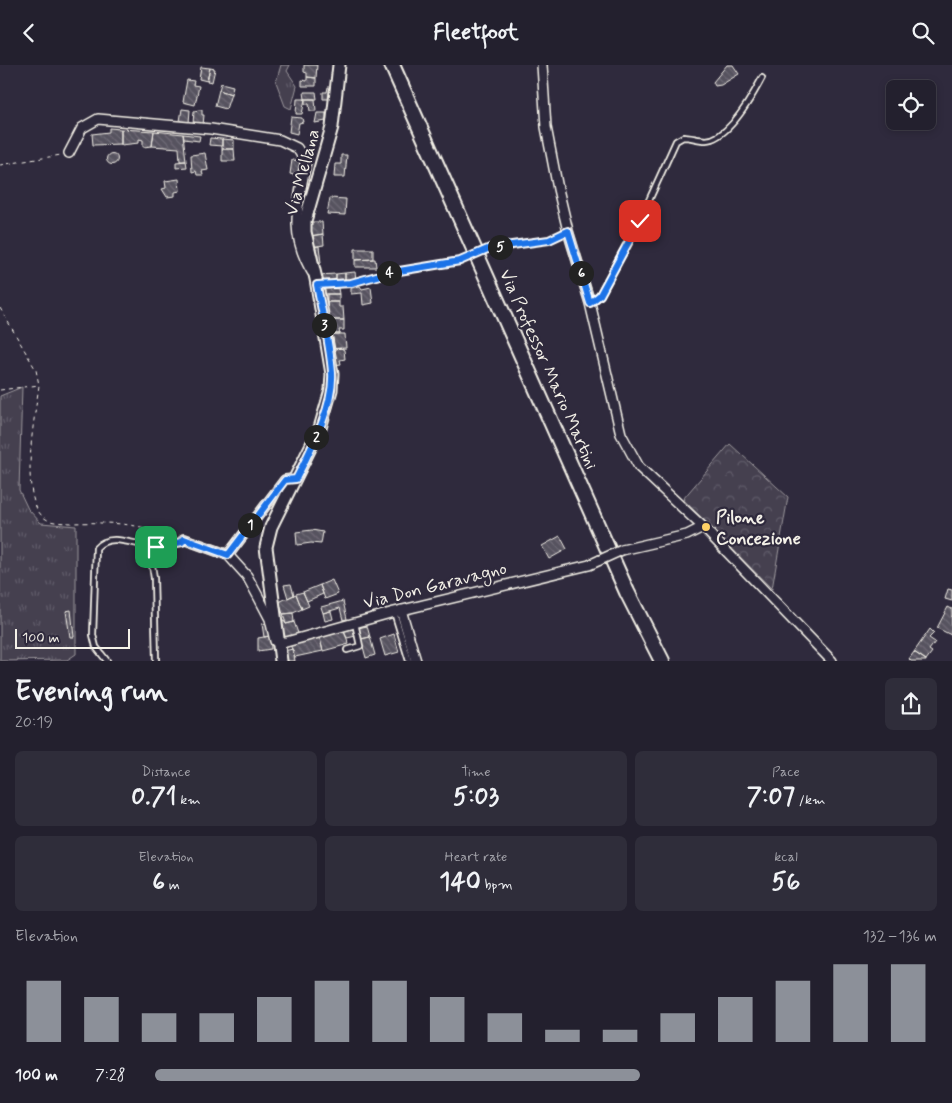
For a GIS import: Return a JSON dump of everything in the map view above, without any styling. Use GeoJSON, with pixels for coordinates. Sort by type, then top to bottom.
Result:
{"type":"FeatureCollection","features":[{"type":"Feature","properties":{"kind":"main road","name":"Via Professor Mario Martini"},"geometry":{"type":"LineString","coordinates":[[392,65],[627,592],[662,661]]}},
{"type":"Feature","properties":{"kind":"street","name":"Via Mellana"},"geometry":{"type":"LineString","coordinates":[[280,661],[266,547],[271,527],[320,428],[331,390],[332,374],[317,282],[304,232],[305,221],[332,127],[339,65]]}},
{"type":"Feature","properties":{"kind":"street"},"geometry":{"type":"LineString","coordinates":[[542,65],[546,127],[568,231],[590,303],[622,434],[629,452],[639,467],[703,527],[832,661]]}},
{"type":"Feature","properties":{"kind":"street"},"geometry":{"type":"LineString","coordinates":[[69,153],[82,128],[98,119],[211,129],[280,140],[297,148],[306,162],[296,216],[297,238],[317,282]]}},
{"type":"Feature","properties":{"kind":"street"},"geometry":{"type":"LineString","coordinates":[[228,555],[285,480],[296,479]]}},
{"type":"Feature","properties":{"kind":"street","name":"Via Don Garavagno"},"geometry":{"type":"LineString","coordinates":[[279,644],[398,611],[589,565],[622,550],[686,535],[703,527]]}},
{"type":"Feature","properties":{"kind":"street"},"geometry":{"type":"LineString","coordinates":[[184,539],[228,555],[247,576],[270,619],[275,641],[279,644]]}},
{"type":"Feature","properties":{"kind":"street"},"geometry":{"type":"LineString","coordinates":[[398,611],[416,661]]}},
{"type":"Feature","properties":{"kind":"lane"},"geometry":{"type":"LineString","coordinates":[[590,303],[600,295],[622,254],[676,141],[683,137],[707,140],[718,135],[743,112],[762,78]]}},
{"type":"Feature","properties":{"kind":"lane"},"geometry":{"type":"LineString","coordinates":[[107,661],[96,647],[93,635],[96,547],[110,539],[156,547],[182,542],[184,539]]}},
{"type":"Feature","properties":{"kind":"lane"},"geometry":{"type":"LineString","coordinates":[[149,546],[154,578],[156,661]]}},
{"type":"Feature","properties":{"kind":"lane"},"geometry":{"type":"LineString","coordinates":[[398,611],[409,661]]}},
{"type":"Feature","properties":{"kind":"lane"},"geometry":{"type":"LineString","coordinates":[[347,649],[360,646],[355,623]]}},
{"type":"Feature","properties":{"kind":"path"},"geometry":{"type":"LineString","coordinates":[[0,165],[69,153]]}},
{"type":"Feature","properties":{"kind":"path"},"geometry":{"type":"LineString","coordinates":[[317,282],[351,283],[387,273],[460,261],[490,248],[549,240],[568,231]]}},
{"type":"Feature","properties":{"kind":"path"},"geometry":{"type":"LineString","coordinates":[[0,308],[36,370],[39,385],[29,474],[31,499],[38,512],[53,522],[134,526],[184,539]]}},
{"type":"Feature","properties":{"kind":"path"},"geometry":{"type":"LineString","coordinates":[[0,391],[39,385]]}},
{"type":"Feature","properties":{"kind":"green space"},"geometry":{"type":"Polygon","coordinates":[[[281,65],[290,65],[287,71],[297,86],[291,109],[285,106],[276,82],[281,65]]]}},
{"type":"Feature","properties":{"kind":"green space"},"geometry":{"type":"Polygon","coordinates":[[[22,387],[19,490],[28,509],[41,523],[76,526],[76,654],[67,660],[0,661],[0,396],[22,387]]]}},
{"type":"Feature","properties":{"kind":"green space"},"geometry":{"type":"Polygon","coordinates":[[[730,444],[788,497],[772,589],[683,499],[730,444]]]}},
{"type":"Feature","properties":{"kind":"building"},"geometry":{"type":"Polygon","coordinates":[[[304,65],[317,65],[316,78],[307,77],[307,73],[304,72],[304,65]]]}},
{"type":"Feature","properties":{"kind":"building"},"geometry":{"type":"Polygon","coordinates":[[[727,65],[733,65],[739,74],[721,85],[715,86],[713,82],[727,65]]]}},
{"type":"Feature","properties":{"kind":"building"},"geometry":{"type":"Polygon","coordinates":[[[201,67],[210,68],[207,81],[199,79],[201,67]]]}},
{"type":"Feature","properties":{"kind":"building"},"geometry":{"type":"Polygon","coordinates":[[[210,68],[215,69],[212,82],[207,81],[210,68]]]}},
{"type":"Feature","properties":{"kind":"building"},"geometry":{"type":"Polygon","coordinates":[[[307,77],[316,78],[316,86],[302,86],[302,80],[307,81],[307,77]]]}},
{"type":"Feature","properties":{"kind":"building"},"geometry":{"type":"Polygon","coordinates":[[[187,80],[194,81],[193,85],[199,86],[195,105],[183,102],[187,80]]]}},
{"type":"Feature","properties":{"kind":"building"},"geometry":{"type":"Polygon","coordinates":[[[221,83],[233,86],[231,94],[219,90],[221,83]]]}},
{"type":"Feature","properties":{"kind":"building"},"geometry":{"type":"Polygon","coordinates":[[[328,87],[334,87],[331,99],[323,99],[323,92],[327,92],[328,87]]]}},
{"type":"Feature","properties":{"kind":"building"},"geometry":{"type":"Polygon","coordinates":[[[219,90],[231,94],[226,109],[215,106],[219,90]]]}},
{"type":"Feature","properties":{"kind":"building"},"geometry":{"type":"Polygon","coordinates":[[[304,92],[316,92],[317,99],[305,99],[304,92]]]}},
{"type":"Feature","properties":{"kind":"building"},"geometry":{"type":"Polygon","coordinates":[[[297,99],[305,99],[302,114],[296,114],[297,99]]]}},
{"type":"Feature","properties":{"kind":"building"},"geometry":{"type":"Polygon","coordinates":[[[305,99],[315,99],[316,111],[310,111],[309,104],[305,104],[305,99]]]}},
{"type":"Feature","properties":{"kind":"building"},"geometry":{"type":"Polygon","coordinates":[[[182,109],[190,110],[189,123],[180,121],[182,109]]]}},
{"type":"Feature","properties":{"kind":"building"},"geometry":{"type":"Polygon","coordinates":[[[202,110],[202,115],[204,115],[203,125],[193,124],[194,111],[202,110]]]}},
{"type":"Feature","properties":{"kind":"building"},"geometry":{"type":"Polygon","coordinates":[[[317,113],[326,113],[326,121],[315,123],[317,113]]]}},
{"type":"Feature","properties":{"kind":"building"},"geometry":{"type":"Polygon","coordinates":[[[291,117],[302,118],[303,122],[299,123],[297,134],[289,132],[291,117]]]}},
{"type":"Feature","properties":{"kind":"building"},"geometry":{"type":"Polygon","coordinates":[[[109,128],[121,129],[121,144],[93,145],[92,134],[109,132],[109,128]]]}},
{"type":"Feature","properties":{"kind":"building"},"geometry":{"type":"Polygon","coordinates":[[[121,129],[154,131],[152,146],[143,147],[143,140],[139,139],[139,143],[121,145],[121,129]]]}},
{"type":"Feature","properties":{"kind":"building"},"geometry":{"type":"Polygon","coordinates":[[[154,131],[183,134],[186,161],[180,161],[179,148],[152,146],[154,131]]]}},
{"type":"Feature","properties":{"kind":"building"},"geometry":{"type":"Polygon","coordinates":[[[183,134],[200,136],[199,141],[184,139],[183,134]]]}},
{"type":"Feature","properties":{"kind":"building"},"geometry":{"type":"Polygon","coordinates":[[[210,138],[222,139],[222,146],[209,145],[210,138]]]}},
{"type":"Feature","properties":{"kind":"building"},"geometry":{"type":"Polygon","coordinates":[[[222,139],[234,140],[234,149],[222,149],[222,139]]]}},
{"type":"Feature","properties":{"kind":"building"},"geometry":{"type":"Polygon","coordinates":[[[222,149],[234,149],[235,161],[222,161],[222,149]]]}},
{"type":"Feature","properties":{"kind":"building"},"geometry":{"type":"Polygon","coordinates":[[[205,153],[208,170],[202,171],[203,175],[197,175],[196,171],[192,172],[191,155],[205,153]]]}},
{"type":"Feature","properties":{"kind":"building"},"geometry":{"type":"Polygon","coordinates":[[[110,154],[114,154],[117,159],[116,163],[110,164],[107,161],[107,157],[110,154]]]}},
{"type":"Feature","properties":{"kind":"building"},"geometry":{"type":"Polygon","coordinates":[[[341,155],[347,155],[345,177],[334,177],[335,164],[341,164],[341,155]]]}},
{"type":"Feature","properties":{"kind":"building"},"geometry":{"type":"Polygon","coordinates":[[[292,160],[300,161],[297,176],[290,174],[292,160]]]}},
{"type":"Feature","properties":{"kind":"building"},"geometry":{"type":"Polygon","coordinates":[[[186,161],[187,167],[176,168],[176,162],[186,161]]]}},
{"type":"Feature","properties":{"kind":"building"},"geometry":{"type":"Polygon","coordinates":[[[179,179],[180,191],[175,192],[175,196],[167,197],[162,189],[166,188],[165,181],[179,179]]]}},
{"type":"Feature","properties":{"kind":"building"},"geometry":{"type":"Polygon","coordinates":[[[330,198],[346,199],[345,215],[327,214],[330,198]]]}},
{"type":"Feature","properties":{"kind":"building"},"geometry":{"type":"Polygon","coordinates":[[[309,222],[322,222],[323,234],[310,236],[309,222]]]}},
{"type":"Feature","properties":{"kind":"building"},"geometry":{"type":"Polygon","coordinates":[[[323,234],[324,245],[311,247],[310,236],[323,234]]]}},
{"type":"Feature","properties":{"kind":"building"},"geometry":{"type":"Polygon","coordinates":[[[319,246],[321,263],[316,266],[311,247],[319,246]]]}},
{"type":"Feature","properties":{"kind":"building"},"geometry":{"type":"Polygon","coordinates":[[[355,249],[373,249],[373,259],[355,260],[355,249]]]}},
{"type":"Feature","properties":{"kind":"building"},"geometry":{"type":"Polygon","coordinates":[[[375,259],[376,267],[355,267],[355,260],[375,259]]]}},
{"type":"Feature","properties":{"kind":"building"},"geometry":{"type":"Polygon","coordinates":[[[355,272],[356,280],[345,282],[345,273],[355,272]]]}},
{"type":"Feature","properties":{"kind":"building"},"geometry":{"type":"Polygon","coordinates":[[[345,273],[345,282],[336,282],[336,274],[345,273]]]}},
{"type":"Feature","properties":{"kind":"building"},"geometry":{"type":"Polygon","coordinates":[[[336,274],[336,282],[321,284],[318,275],[336,274]]]}},
{"type":"Feature","properties":{"kind":"building"},"geometry":{"type":"Polygon","coordinates":[[[360,286],[362,289],[371,287],[373,303],[363,305],[362,293],[351,294],[351,288],[360,286]]]}},
{"type":"Feature","properties":{"kind":"building"},"geometry":{"type":"Polygon","coordinates":[[[338,288],[339,294],[323,294],[323,289],[338,288]]]}},
{"type":"Feature","properties":{"kind":"building"},"geometry":{"type":"Polygon","coordinates":[[[327,294],[339,294],[339,302],[327,302],[327,294]]]}},
{"type":"Feature","properties":{"kind":"building"},"geometry":{"type":"Polygon","coordinates":[[[327,302],[339,302],[339,307],[343,307],[344,320],[328,320],[327,302]]]}},
{"type":"Feature","properties":{"kind":"building"},"geometry":{"type":"Polygon","coordinates":[[[328,320],[344,320],[344,330],[339,330],[340,334],[329,334],[328,320]]]}},
{"type":"Feature","properties":{"kind":"building"},"geometry":{"type":"Polygon","coordinates":[[[329,334],[345,334],[346,348],[331,349],[329,334]]]}},
{"type":"Feature","properties":{"kind":"building"},"geometry":{"type":"Polygon","coordinates":[[[341,348],[344,350],[345,359],[340,360],[341,364],[334,365],[331,349],[341,348]]]}},
{"type":"Feature","properties":{"kind":"building"},"geometry":{"type":"Polygon","coordinates":[[[312,530],[323,532],[321,544],[297,545],[296,532],[312,530]]]}},
{"type":"Feature","properties":{"kind":"building"},"geometry":{"type":"Polygon","coordinates":[[[560,536],[567,549],[549,559],[542,546],[560,536]]]}},
{"type":"Feature","properties":{"kind":"building"},"geometry":{"type":"Polygon","coordinates":[[[332,580],[338,594],[325,599],[320,585],[332,580]]]}},
{"type":"Feature","properties":{"kind":"building"},"geometry":{"type":"Polygon","coordinates":[[[291,584],[294,595],[288,598],[284,585],[291,584]]]}},
{"type":"Feature","properties":{"kind":"building"},"geometry":{"type":"Polygon","coordinates":[[[320,585],[323,594],[307,601],[303,592],[320,585]]]}},
{"type":"Feature","properties":{"kind":"building"},"geometry":{"type":"Polygon","coordinates":[[[948,589],[952,590],[952,601],[945,599],[948,589]]]}},
{"type":"Feature","properties":{"kind":"building"},"geometry":{"type":"Polygon","coordinates":[[[303,592],[309,606],[302,609],[296,594],[303,592]]]}},
{"type":"Feature","properties":{"kind":"building"},"geometry":{"type":"Polygon","coordinates":[[[296,594],[302,609],[293,613],[283,614],[279,602],[296,594]]]}},
{"type":"Feature","properties":{"kind":"building"},"geometry":{"type":"Polygon","coordinates":[[[343,601],[347,619],[343,620],[340,608],[323,613],[321,607],[343,601]]]}},
{"type":"Feature","properties":{"kind":"building"},"geometry":{"type":"Polygon","coordinates":[[[948,607],[952,609],[951,635],[937,628],[948,607]]]}},
{"type":"Feature","properties":{"kind":"building"},"geometry":{"type":"Polygon","coordinates":[[[71,610],[74,637],[70,637],[66,611],[71,610]]]}},
{"type":"Feature","properties":{"kind":"building"},"geometry":{"type":"Polygon","coordinates":[[[331,611],[333,619],[325,621],[323,613],[331,611]]]}},
{"type":"Feature","properties":{"kind":"building"},"geometry":{"type":"Polygon","coordinates":[[[293,613],[294,622],[286,624],[283,614],[293,613]]]}},
{"type":"Feature","properties":{"kind":"building"},"geometry":{"type":"Polygon","coordinates":[[[284,621],[286,624],[294,622],[299,636],[284,641],[281,622],[284,621]]]}},
{"type":"Feature","properties":{"kind":"building"},"geometry":{"type":"Polygon","coordinates":[[[269,623],[270,636],[264,637],[262,624],[269,623]]]}},
{"type":"Feature","properties":{"kind":"building"},"geometry":{"type":"Polygon","coordinates":[[[353,626],[356,636],[347,638],[343,629],[353,626]]]}},
{"type":"Feature","properties":{"kind":"building"},"geometry":{"type":"Polygon","coordinates":[[[367,626],[370,637],[361,639],[358,628],[367,626]]]}},
{"type":"Feature","properties":{"kind":"building"},"geometry":{"type":"Polygon","coordinates":[[[343,629],[349,644],[323,651],[319,635],[343,629]]]}},
{"type":"Feature","properties":{"kind":"building"},"geometry":{"type":"Polygon","coordinates":[[[930,629],[934,633],[929,638],[935,642],[929,650],[932,652],[926,660],[914,652],[930,629]]]}},
{"type":"Feature","properties":{"kind":"building"},"geometry":{"type":"Polygon","coordinates":[[[394,634],[399,652],[385,656],[380,639],[394,634]]]}},
{"type":"Feature","properties":{"kind":"building"},"geometry":{"type":"Polygon","coordinates":[[[319,635],[323,651],[295,657],[289,642],[319,635]]]}},
{"type":"Feature","properties":{"kind":"building"},"geometry":{"type":"Polygon","coordinates":[[[270,636],[271,649],[258,651],[258,638],[270,636]]]}},
{"type":"Feature","properties":{"kind":"building"},"geometry":{"type":"Polygon","coordinates":[[[370,637],[375,655],[366,658],[361,639],[370,637]]]}},
{"type":"Feature","properties":{"kind":"building"},"geometry":{"type":"Polygon","coordinates":[[[293,649],[295,661],[284,661],[283,651],[293,649]]]}},
{"type":"Feature","properties":{"kind":"building"},"geometry":{"type":"Polygon","coordinates":[[[914,652],[926,661],[911,661],[909,659],[914,652]]]}},
{"type":"Feature","properties":{"kind":"place","name":"Pilone Concezione"},"geometry":{"type":"Point","coordinates":[706,527]}},
{"type":"Feature","properties":{"kind":"route"},"geometry":{"type":"LineString","coordinates":[[156,547],[182,542],[184,539],[228,555],[285,480],[296,479],[320,428],[331,390],[332,374],[317,285],[351,283],[387,273],[460,261],[490,248],[549,240],[568,231],[590,303],[600,295],[640,221]]}}]}
